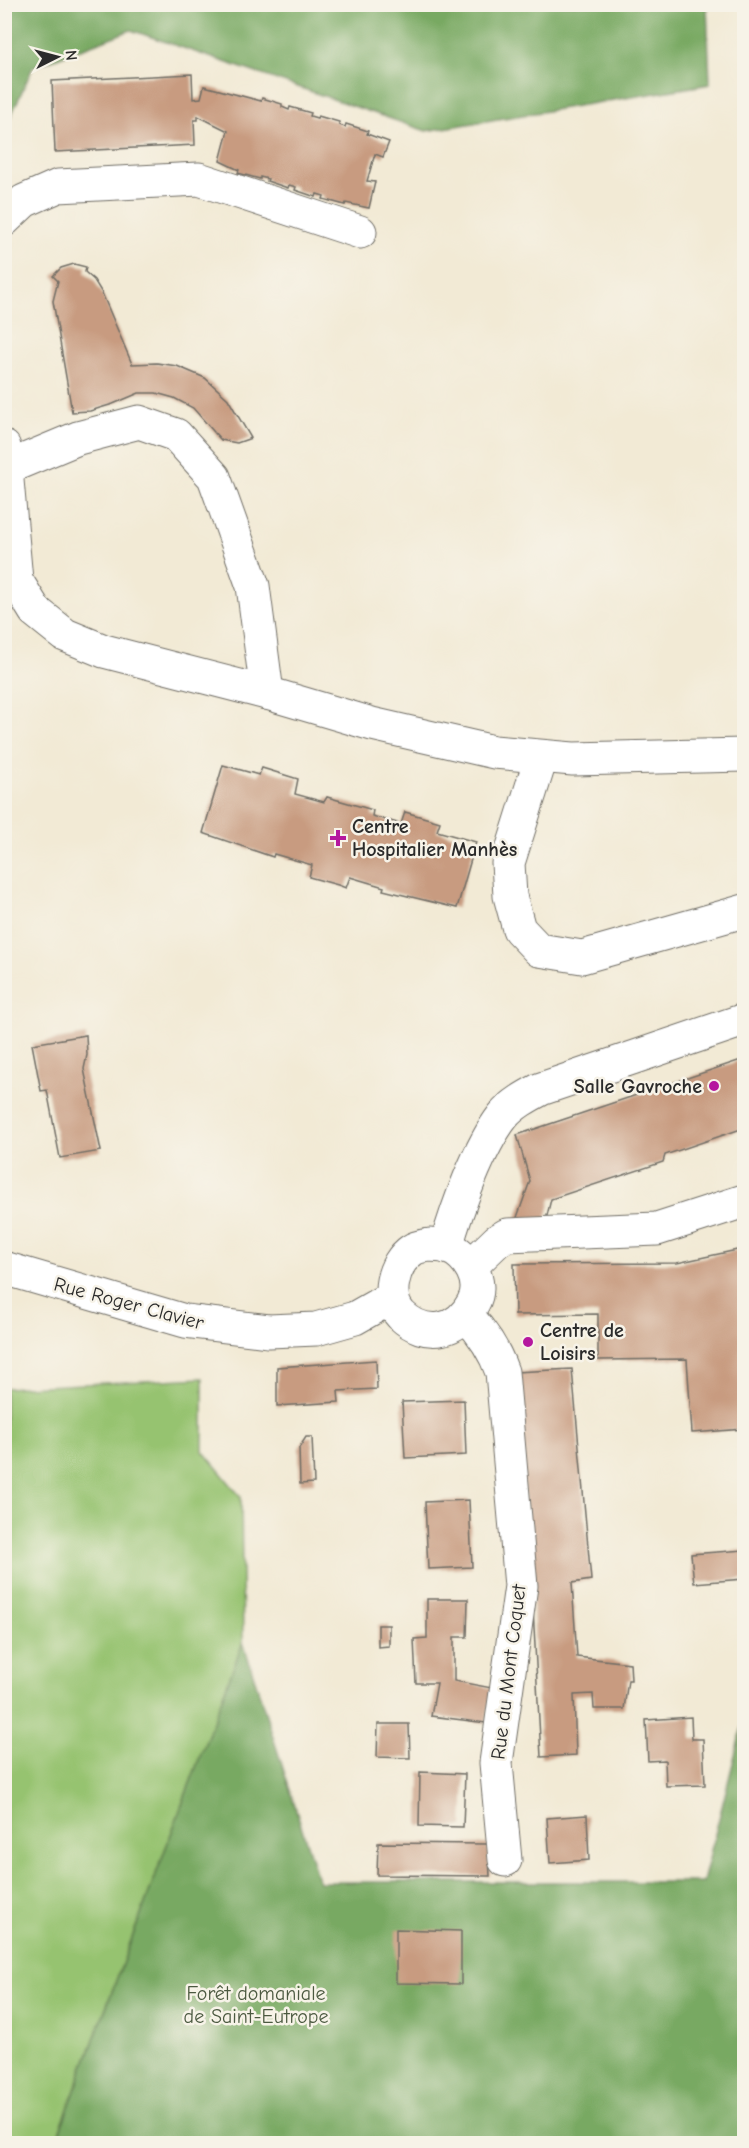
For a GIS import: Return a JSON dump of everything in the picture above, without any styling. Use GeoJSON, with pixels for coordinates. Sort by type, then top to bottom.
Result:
{"type":"FeatureCollection","features":[{"type":"Feature","properties":{"kind":"street"},"geometry":{"type":"LineString","coordinates":[[4,220],[24,201],[58,186],[199,179],[360,232]]}},
{"type":"Feature","properties":{"kind":"street"},"geometry":{"type":"LineString","coordinates":[[267,693],[253,586],[214,477],[176,435],[139,422],[5,458],[16,580],[35,611],[65,635],[104,651],[383,726],[495,752],[541,758],[598,759],[744,755]]}},
{"type":"Feature","properties":{"kind":"street"},"geometry":{"type":"LineString","coordinates":[[541,758],[508,863],[510,896],[519,929],[539,950],[582,957],[744,911]]}},
{"type":"Feature","properties":{"kind":"street"},"geometry":{"type":"LineString","coordinates":[[458,1256],[455,1215],[492,1134],[504,1115],[522,1100],[540,1089],[744,1020]]}},
{"type":"Feature","properties":{"kind":"street"},"geometry":{"type":"LineString","coordinates":[[458,1256],[507,1235],[657,1229],[744,1201]]}},
{"type":"Feature","properties":{"kind":"street"},"geometry":{"type":"LineString","coordinates":[[430,1245],[458,1256],[477,1281],[476,1299],[467,1316],[456,1325],[436,1330],[419,1327],[400,1314],[392,1297],[392,1290],[397,1267],[413,1249],[430,1245]]}},
{"type":"Feature","properties":{"kind":"street","name":"Rue Roger Clavier"},"geometry":{"type":"LineString","coordinates":[[4,1268],[185,1322],[269,1331],[296,1331],[327,1326],[355,1318],[392,1297]]}},
{"type":"Feature","properties":{"kind":"street","name":"Rue du Mont Coquet"},"geometry":{"type":"LineString","coordinates":[[467,1316],[494,1350],[502,1372],[521,1586],[496,1763],[506,1860]]}},
{"type":"Feature","properties":{"kind":"green space"},"geometry":{"type":"Polygon","coordinates":[[[5,4],[707,5],[710,84],[426,131],[131,30],[33,67],[5,129],[5,4]]]}},
{"type":"Feature","properties":{"kind":"green space"},"geometry":{"type":"Polygon","coordinates":[[[203,1378],[203,1451],[241,1497],[243,1642],[55,2143],[5,2144],[5,1388],[203,1378]]]}},
{"type":"Feature","properties":{"kind":"green space","name":"Forêt domaniale de Saint-Eutrope"},"geometry":{"type":"Polygon","coordinates":[[[243,1642],[319,1882],[703,1882],[744,1719],[744,2143],[55,2144],[243,1642]]]}},
{"type":"Feature","properties":{"kind":"building"},"geometry":{"type":"Polygon","coordinates":[[[192,74],[193,99],[201,98],[204,86],[261,101],[262,98],[282,104],[282,107],[289,110],[290,107],[311,113],[310,116],[339,122],[339,125],[345,127],[346,124],[368,131],[367,134],[389,142],[383,157],[375,154],[367,181],[375,182],[369,208],[346,203],[345,205],[323,199],[324,196],[317,194],[316,197],[295,190],[296,187],[289,185],[288,188],[267,181],[268,179],[238,173],[239,170],[220,161],[228,131],[198,116],[198,120],[194,120],[195,145],[55,152],[52,81],[192,74]]]}},
{"type":"Feature","properties":{"kind":"building"},"geometry":{"type":"Polygon","coordinates":[[[74,264],[86,267],[85,272],[94,280],[102,293],[132,364],[157,363],[177,366],[205,378],[228,399],[251,438],[237,443],[221,440],[193,408],[174,398],[156,393],[139,393],[90,411],[72,412],[53,301],[58,281],[53,276],[61,268],[74,264]]]}},
{"type":"Feature","properties":{"kind":"building","name":"Centre Hospitalier Manhès"},"geometry":{"type":"Polygon","coordinates":[[[223,765],[259,775],[262,768],[298,779],[295,794],[324,802],[327,797],[373,810],[372,816],[401,824],[405,812],[440,822],[437,831],[476,842],[457,908],[383,890],[384,887],[350,877],[346,888],[309,877],[312,865],[274,854],[273,857],[203,833],[223,765]]]}},
{"type":"Feature","properties":{"kind":"building"},"geometry":{"type":"Polygon","coordinates":[[[86,1035],[87,1055],[84,1069],[101,1151],[60,1158],[47,1090],[41,1091],[32,1044],[86,1035]]]}},
{"type":"Feature","properties":{"kind":"building"},"geometry":{"type":"Polygon","coordinates":[[[744,1059],[744,1128],[665,1155],[663,1162],[551,1199],[545,1224],[515,1223],[530,1181],[517,1135],[744,1059]]]}},
{"type":"Feature","properties":{"kind":"building"},"geometry":{"type":"Polygon","coordinates":[[[744,1250],[744,1297],[740,1297],[744,1361],[744,1429],[692,1433],[687,1359],[598,1360],[598,1314],[515,1315],[514,1264],[677,1263],[744,1250]]]}},
{"type":"Feature","properties":{"kind":"building"},"geometry":{"type":"Polygon","coordinates":[[[376,1360],[377,1389],[338,1391],[339,1402],[277,1406],[277,1367],[376,1360]]]}},
{"type":"Feature","properties":{"kind":"building"},"geometry":{"type":"Polygon","coordinates":[[[572,1369],[591,1580],[572,1583],[577,1657],[630,1663],[631,1680],[628,1680],[624,1709],[594,1709],[593,1694],[574,1695],[576,1755],[541,1757],[532,1590],[515,1372],[572,1369]]]}},
{"type":"Feature","properties":{"kind":"building"},"geometry":{"type":"Polygon","coordinates":[[[464,1400],[466,1455],[405,1458],[402,1402],[464,1400]]]}},
{"type":"Feature","properties":{"kind":"building"},"geometry":{"type":"Polygon","coordinates":[[[306,1437],[312,1437],[314,1483],[300,1484],[299,1448],[306,1437]]]}},
{"type":"Feature","properties":{"kind":"building"},"geometry":{"type":"Polygon","coordinates":[[[469,1500],[472,1567],[428,1569],[425,1502],[469,1500]]]}},
{"type":"Feature","properties":{"kind":"building"},"geometry":{"type":"Polygon","coordinates":[[[744,1550],[744,1579],[694,1583],[691,1554],[744,1550]]]}},
{"type":"Feature","properties":{"kind":"building"},"geometry":{"type":"Polygon","coordinates":[[[427,1599],[468,1599],[467,1637],[454,1637],[454,1681],[492,1688],[486,1723],[431,1716],[437,1683],[416,1683],[414,1639],[427,1638],[427,1599]]]}},
{"type":"Feature","properties":{"kind":"building"},"geometry":{"type":"Polygon","coordinates":[[[378,1625],[389,1625],[389,1646],[378,1647],[378,1625]]]}},
{"type":"Feature","properties":{"kind":"building"},"geometry":{"type":"Polygon","coordinates":[[[691,1717],[692,1739],[703,1739],[705,1785],[666,1786],[665,1760],[648,1761],[646,1720],[691,1717]]]}},
{"type":"Feature","properties":{"kind":"building"},"geometry":{"type":"Polygon","coordinates":[[[378,1724],[409,1724],[410,1758],[377,1757],[378,1724]]]}},
{"type":"Feature","properties":{"kind":"building"},"geometry":{"type":"Polygon","coordinates":[[[420,1772],[465,1774],[463,1827],[419,1826],[420,1772]]]}},
{"type":"Feature","properties":{"kind":"building"},"geometry":{"type":"Polygon","coordinates":[[[587,1815],[589,1860],[550,1863],[547,1818],[587,1815]]]}},
{"type":"Feature","properties":{"kind":"building"},"geometry":{"type":"Polygon","coordinates":[[[378,1843],[488,1844],[490,1876],[377,1875],[378,1843]]]}},
{"type":"Feature","properties":{"kind":"building"},"geometry":{"type":"Polygon","coordinates":[[[396,1929],[461,1931],[461,1984],[396,1983],[396,1929]]]}},
{"type":"Feature","properties":{"kind":"place","name":"Centre Hospitalier Manhès"},"geometry":{"type":"Point","coordinates":[338,838]}},
{"type":"Feature","properties":{"kind":"place","name":"Salle Gavroche"},"geometry":{"type":"Point","coordinates":[714,1086]}},
{"type":"Feature","properties":{"kind":"place","name":"Centre de Loisirs"},"geometry":{"type":"Point","coordinates":[528,1342]}}]}
